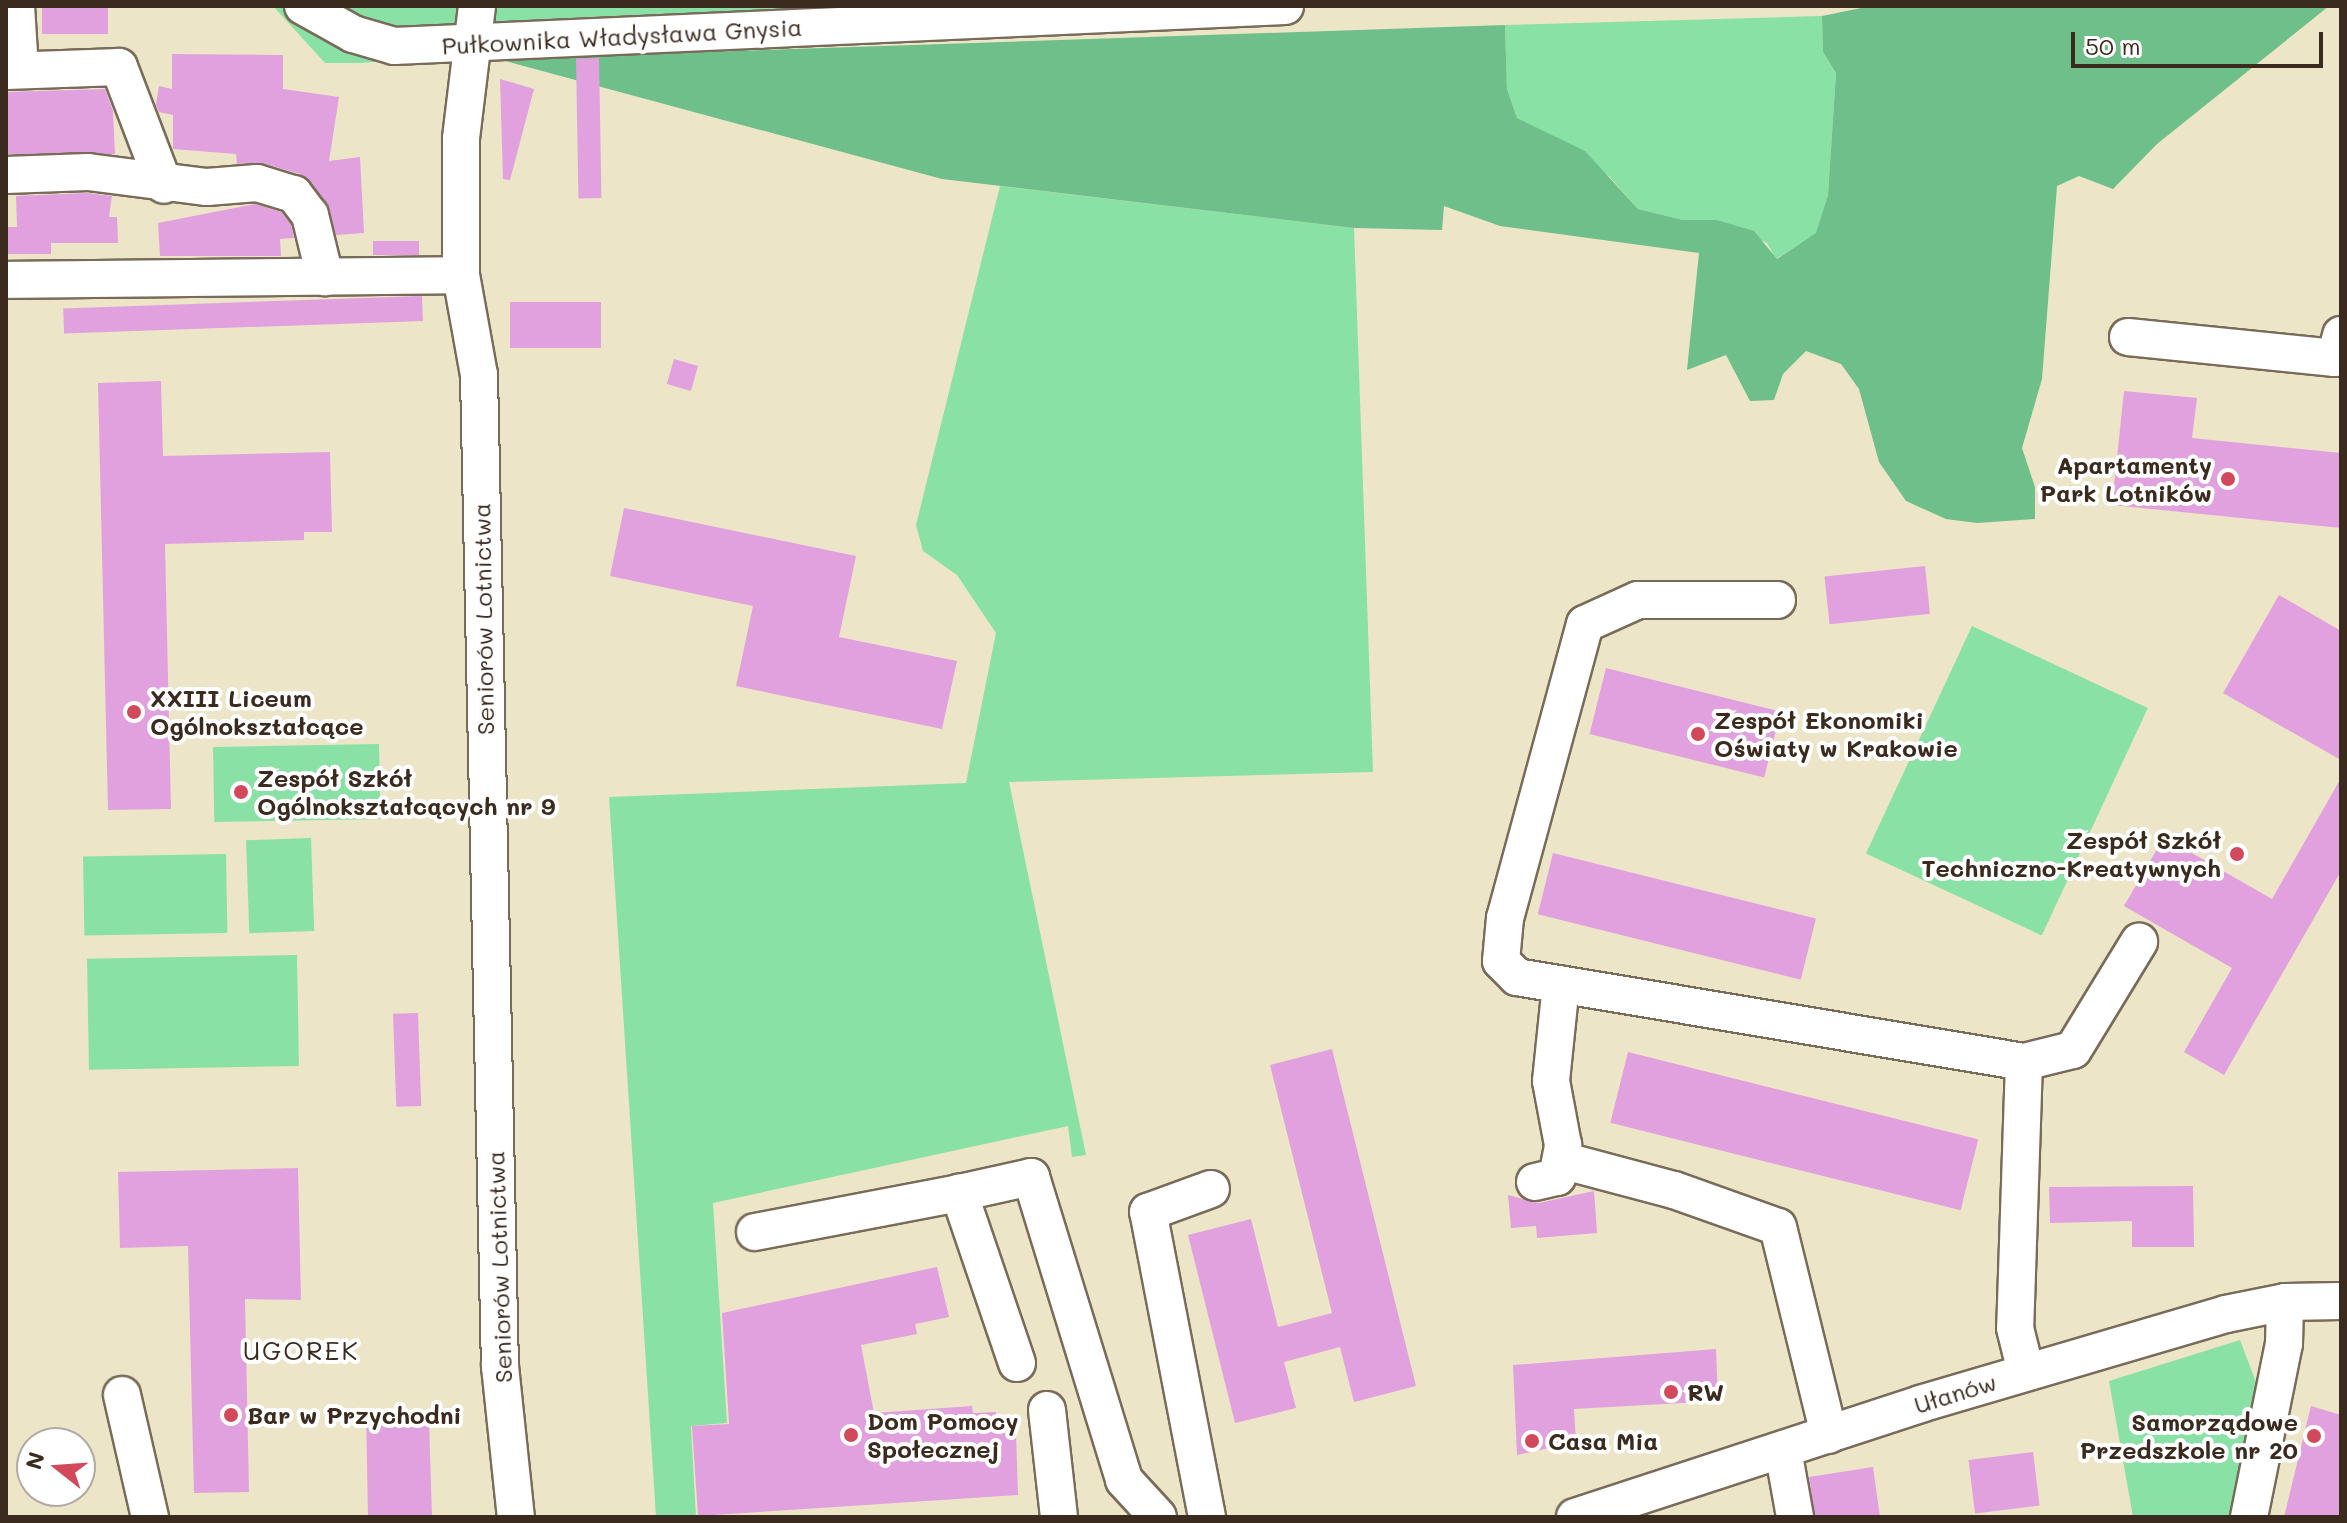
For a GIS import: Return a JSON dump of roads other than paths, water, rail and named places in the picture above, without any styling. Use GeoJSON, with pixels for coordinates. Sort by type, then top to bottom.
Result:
{"type":"FeatureCollection","features":[{"type":"Feature","properties":{"kind":"street"},"geometry":{"type":"LineString","coordinates":[[16,6],[13,70],[119,67],[164,185]]}},
{"type":"Feature","properties":{"kind":"street","name":"Pułkownika Władysława Gnysia"},"geometry":{"type":"LineString","coordinates":[[303,6],[353,34],[394,46],[474,51],[1285,6]]}},
{"type":"Feature","properties":{"kind":"street","name":"Seniorów Lotnictwa"},"geometry":{"type":"LineString","coordinates":[[477,6],[461,139],[461,275],[479,375],[500,1366],[516,1517]]}},
{"type":"Feature","properties":{"kind":"street"},"geometry":{"type":"LineString","coordinates":[[6,175],[88,172],[164,185],[257,183],[294,194],[310,215],[325,277]]}},
{"type":"Feature","properties":{"kind":"street"},"geometry":{"type":"LineString","coordinates":[[6,280],[461,275]]}},
{"type":"Feature","properties":{"kind":"street"},"geometry":{"type":"LineString","coordinates":[[2128,337],[2335,358],[2341,335]]}},
{"type":"Feature","properties":{"kind":"street"},"geometry":{"type":"LineString","coordinates":[[1777,600],[1638,600],[1585,624],[1505,918],[1501,961],[1517,977],[2024,1062],[2073,1050],[2139,942]]}},
{"type":"Feature","properties":{"kind":"street"},"geometry":{"type":"LineString","coordinates":[[1561,985],[1551,1081],[1563,1145],[1548,1171],[1674,1190],[1778,1227],[1829,1435]]}},
{"type":"Feature","properties":{"kind":"street"},"geometry":{"type":"LineString","coordinates":[[2024,1062],[2015,1328],[2026,1372]]}},
{"type":"Feature","properties":{"kind":"street"},"geometry":{"type":"LineString","coordinates":[[755,1232],[1031,1177],[1124,1480],[1158,1517]]}},
{"type":"Feature","properties":{"kind":"street"},"geometry":{"type":"LineString","coordinates":[[1207,1517],[1148,1212],[1211,1189]]}},
{"type":"Feature","properties":{"kind":"street"},"geometry":{"type":"LineString","coordinates":[[959,1193],[1017,1363]]}},
{"type":"Feature","properties":{"kind":"street","name":"Ułanów"},"geometry":{"type":"LineString","coordinates":[[1575,1517],[2026,1372],[2285,1302],[2341,1301]]}},
{"type":"Feature","properties":{"kind":"street"},"geometry":{"type":"LineString","coordinates":[[2249,1517],[2284,1344],[2285,1302]]}},
{"type":"Feature","properties":{"kind":"street"},"geometry":{"type":"LineString","coordinates":[[122,1395],[150,1517]]}},
{"type":"Feature","properties":{"kind":"street"},"geometry":{"type":"LineString","coordinates":[[1047,1410],[1059,1517]]}},
{"type":"Feature","properties":{"kind":"street"},"geometry":{"type":"LineString","coordinates":[[1783,1450],[1795,1517]]}},
{"type":"Feature","properties":{"kind":"place","name":"Apartamenty Park Lotników"},"geometry":{"type":"Point","coordinates":[2228,479]}},
{"type":"Feature","properties":{"kind":"place","name":"XXIII Liceum Ogólnokształcące"},"geometry":{"type":"Point","coordinates":[134,712]}},
{"type":"Feature","properties":{"kind":"place","name":"Zespół Ekonomiki Oświaty w Krakowie"},"geometry":{"type":"Point","coordinates":[1698,734]}},
{"type":"Feature","properties":{"kind":"place","name":"Zespół Szkół Ogólnokształcących nr 9"},"geometry":{"type":"Point","coordinates":[241,792]}},
{"type":"Feature","properties":{"kind":"place","name":"Zespół Szkół Techniczno-Kreatywnych"},"geometry":{"type":"Point","coordinates":[2237,854]}},
{"type":"Feature","properties":{"kind":"place","name":"RW"},"geometry":{"type":"Point","coordinates":[1671,1392]}},
{"type":"Feature","properties":{"kind":"place","name":"Bar w Przychodni"},"geometry":{"type":"Point","coordinates":[231,1415]}},
{"type":"Feature","properties":{"kind":"place","name":"Dom Pomocy Społecznej"},"geometry":{"type":"Point","coordinates":[851,1435]}},
{"type":"Feature","properties":{"kind":"place","name":"Samorządowe Przedszkole nr 20"},"geometry":{"type":"Point","coordinates":[2314,1436]}},
{"type":"Feature","properties":{"kind":"place","name":"Casa Mia"},"geometry":{"type":"Point","coordinates":[1532,1441]}},
{"type":"Feature","properties":{"kind":"district","name":"UGOREK"},"geometry":{"type":"Point","coordinates":[301,1351]}}]}
